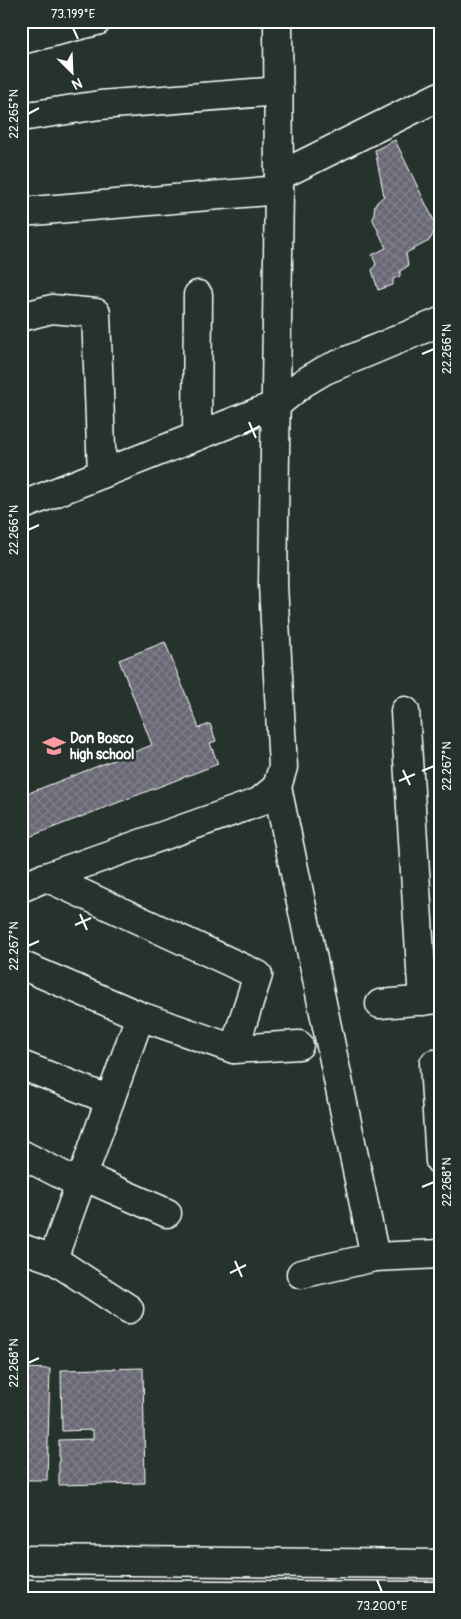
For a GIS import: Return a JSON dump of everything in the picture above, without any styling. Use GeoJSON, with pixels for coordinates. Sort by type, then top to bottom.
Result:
{"type":"FeatureCollection","features":[{"type":"Feature","properties":{"kind":"street"},"geometry":{"type":"LineString","coordinates":[[21,40],[97,21]]}},
{"type":"Feature","properties":{"kind":"street"},"geometry":{"type":"LineString","coordinates":[[278,21],[279,183],[273,585],[283,767],[277,787],[375,1257]]}},
{"type":"Feature","properties":{"kind":"street"},"geometry":{"type":"LineString","coordinates":[[21,117],[100,104],[278,90]]}},
{"type":"Feature","properties":{"kind":"street"},"geometry":{"type":"LineString","coordinates":[[21,212],[279,183],[440,96]]}},
{"type":"Feature","properties":{"kind":"street"},"geometry":{"type":"LineString","coordinates":[[197,436],[198,295]]}},
{"type":"Feature","properties":{"kind":"street"},"geometry":{"type":"LineString","coordinates":[[21,317],[52,309],[96,313],[102,474]]}},
{"type":"Feature","properties":{"kind":"street"},"geometry":{"type":"LineString","coordinates":[[21,506],[276,405],[303,383],[325,370],[440,322]]}},
{"type":"Feature","properties":{"kind":"street"},"geometry":{"type":"LineString","coordinates":[[380,1004],[431,1000],[405,711]]}},
{"type":"Feature","properties":{"kind":"street"},"geometry":{"type":"LineString","coordinates":[[21,888],[46,877],[259,802],[277,787]]}},
{"type":"Feature","properties":{"kind":"street"},"geometry":{"type":"LineString","coordinates":[[46,877],[258,975],[234,1049]]}},
{"type":"Feature","properties":{"kind":"street"},"geometry":{"type":"LineString","coordinates":[[21,965],[140,1016],[234,1049],[299,1044]]}},
{"type":"Feature","properties":{"kind":"street"},"geometry":{"type":"LineString","coordinates":[[53,1259],[140,1016]]}},
{"type":"Feature","properties":{"kind":"street"},"geometry":{"type":"LineString","coordinates":[[434,1064],[440,1161]]}},
{"type":"Feature","properties":{"kind":"street"},"geometry":{"type":"LineString","coordinates":[[24,1074],[110,1100]]}},
{"type":"Feature","properties":{"kind":"street"},"geometry":{"type":"LineString","coordinates":[[21,1154],[167,1213]]}},
{"type":"Feature","properties":{"kind":"street"},"geometry":{"type":"LineString","coordinates":[[21,1248],[53,1259],[130,1309]]}},
{"type":"Feature","properties":{"kind":"street"},"geometry":{"type":"LineString","coordinates":[[302,1274],[375,1257],[440,1254]]}},
{"type":"Feature","properties":{"kind":"street"},"geometry":{"type":"LineString","coordinates":[[21,1560],[440,1564]]}},
{"type":"Feature","properties":{"kind":"street"},"geometry":{"type":"LineString","coordinates":[[21,1594],[440,1596]]}},
{"type":"Feature","properties":{"kind":"building"},"geometry":{"type":"Polygon","coordinates":[[[395,140],[437,227],[429,241],[406,253],[408,266],[400,271],[400,276],[393,279],[393,285],[378,290],[372,270],[376,264],[372,255],[386,248],[373,220],[375,204],[384,196],[375,150],[395,140]]]}},
{"type":"Feature","properties":{"kind":"building"},"geometry":{"type":"Polygon","coordinates":[[[165,642],[199,728],[210,724],[216,741],[210,743],[218,764],[21,840],[21,796],[152,745],[119,660],[165,642]]]}},
{"type":"Feature","properties":{"kind":"building"},"geometry":{"type":"Polygon","coordinates":[[[21,1368],[50,1369],[47,1480],[21,1480],[21,1368]]]}},
{"type":"Feature","properties":{"kind":"building"},"geometry":{"type":"Polygon","coordinates":[[[143,1368],[145,1483],[59,1485],[59,1440],[93,1439],[93,1430],[62,1431],[61,1370],[143,1368]]]}},
{"type":"Feature","properties":{"kind":"place","name":"Don Bosco high school"},"geometry":{"type":"Point","coordinates":[54,746]}}]}
